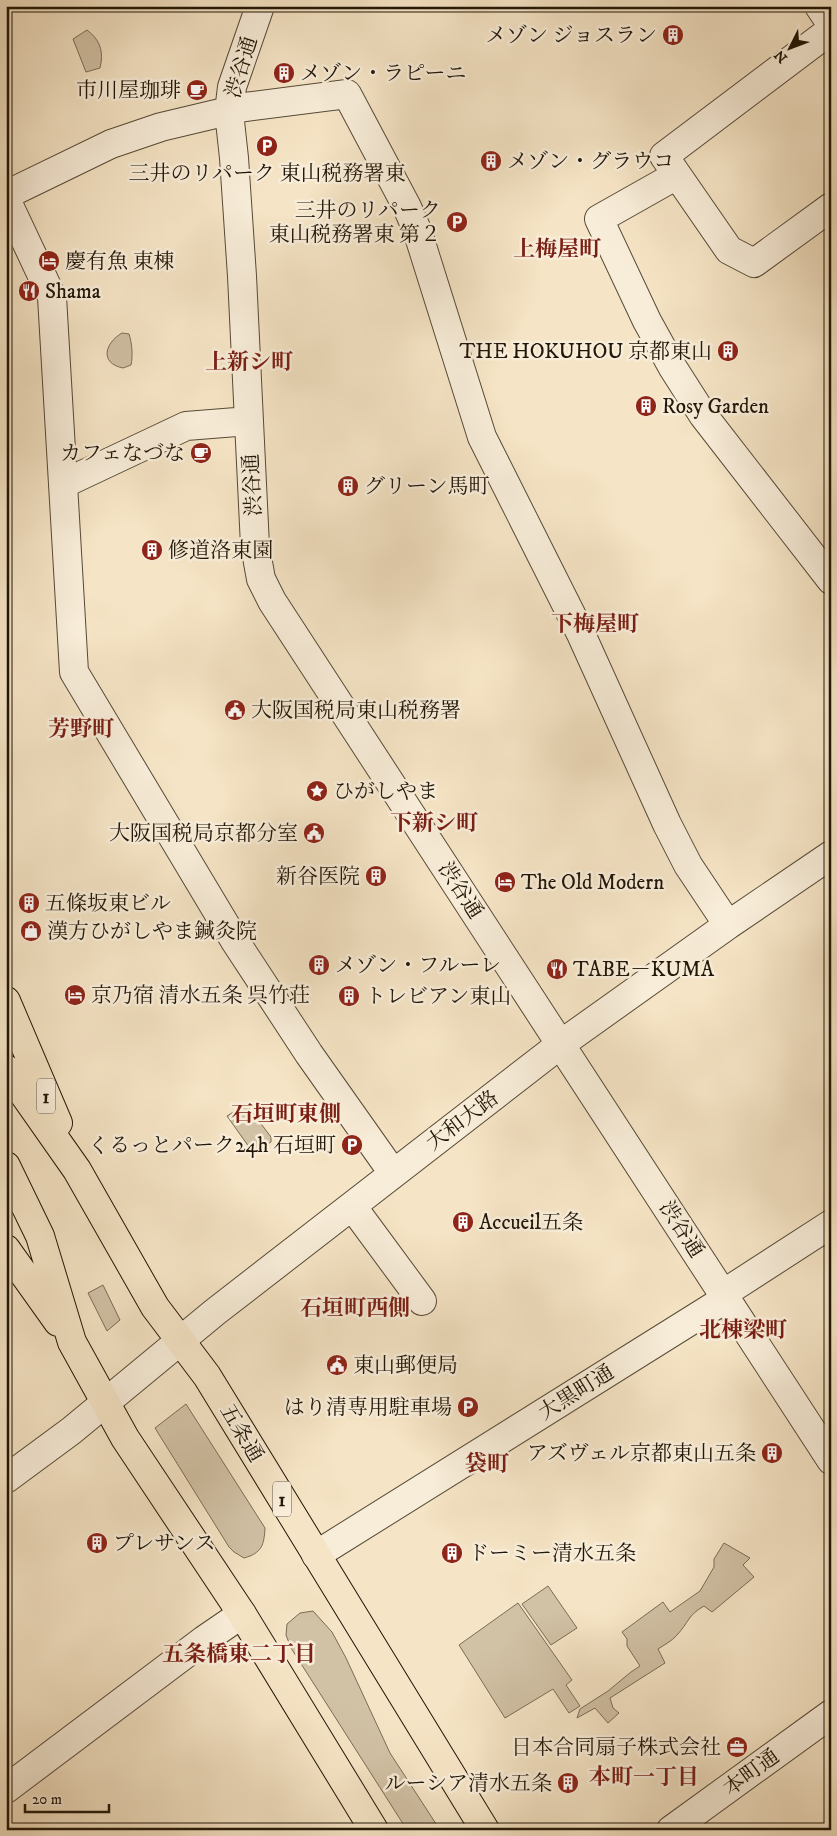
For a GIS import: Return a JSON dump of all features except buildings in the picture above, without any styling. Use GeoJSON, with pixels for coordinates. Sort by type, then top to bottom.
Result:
{"type":"FeatureCollection","features":[{"type":"Feature","properties":{"kind":"highway","name":"1"},"geometry":{"type":"LineString","coordinates":[[6,1002],[77,1170]]}},
{"type":"Feature","properties":{"kind":"highway","name":"五条通"},"geometry":{"type":"LineString","coordinates":[[6,1069],[77,1170],[154,1307],[207,1376],[485,1830]]}},
{"type":"Feature","properties":{"kind":"highway"},"geometry":{"type":"LineString","coordinates":[[6,1166],[40,1236],[72,1342]]}},
{"type":"Feature","properties":{"kind":"highway"},"geometry":{"type":"LineString","coordinates":[[6,1249],[72,1342],[125,1438],[242,1614],[374,1830]]}},
{"type":"Feature","properties":{"kind":"street","name":"渋谷通"},"geometry":{"type":"LineString","coordinates":[[260,6],[232,87],[229,112],[234,158],[256,554],[261,579],[268,594],[831,1460]]}},
{"type":"Feature","properties":{"kind":"street"},"geometry":{"type":"LineString","coordinates":[[819,6],[831,24]]}},
{"type":"Feature","properties":{"kind":"street"},"geometry":{"type":"LineString","coordinates":[[831,30],[664,156],[729,250],[754,263],[831,207]]}},
{"type":"Feature","properties":{"kind":"street"},"geometry":{"type":"LineString","coordinates":[[6,195],[111,144],[161,127],[245,107],[347,94],[407,207],[417,230],[482,437],[581,634],[667,824],[688,865],[728,924]]}},
{"type":"Feature","properties":{"kind":"street"},"geometry":{"type":"LineString","coordinates":[[677,175],[599,219],[647,321],[703,415],[831,580]]}},
{"type":"Feature","properties":{"kind":"street"},"geometry":{"type":"LineString","coordinates":[[6,199],[52,297],[74,672],[234,942],[393,1173]]}},
{"type":"Feature","properties":{"kind":"street"},"geometry":{"type":"LineString","coordinates":[[63,484],[186,426],[249,421]]}},
{"type":"Feature","properties":{"kind":"street","name":"大和大路"},"geometry":{"type":"LineString","coordinates":[[6,1479],[70,1431],[180,1340],[393,1173],[561,1044],[728,924],[831,855]]}},
{"type":"Feature","properties":{"kind":"street"},"geometry":{"type":"LineString","coordinates":[[352,1206],[422,1301]]}},
{"type":"Feature","properties":{"kind":"street","name":"大黒町通"},"geometry":{"type":"LineString","coordinates":[[316,1555],[727,1298],[729,1290],[831,1224]]}},
{"type":"Feature","properties":{"kind":"street"},"geometry":{"type":"LineString","coordinates":[[6,1789],[204,1640],[242,1614]]}},
{"type":"Feature","properties":{"kind":"street","name":"本町通"},"geometry":{"type":"LineString","coordinates":[[671,1830],[831,1714]]}},
{"type":"Feature","properties":{"kind":"shaded area"},"geometry":{"type":"Polygon","coordinates":[[[87,30],[98,42],[101,56],[100,68],[86,72],[73,39],[87,30]]]}},
{"type":"Feature","properties":{"kind":"shaded area"},"geometry":{"type":"Polygon","coordinates":[[[122,333],[129,334],[132,354],[131,365],[123,368],[110,362],[107,352],[112,342],[122,333]]]}},
{"type":"Feature","properties":{"kind":"shaded area"},"geometry":{"type":"Polygon","coordinates":[[[246,1104],[271,1137],[271,1142],[254,1154],[227,1116],[246,1104]]]}},
{"type":"Feature","properties":{"kind":"shaded area"},"geometry":{"type":"Polygon","coordinates":[[[103,1285],[120,1320],[107,1331],[88,1293],[103,1285]]]}},
{"type":"Feature","properties":{"kind":"shaded area"},"geometry":{"type":"Polygon","coordinates":[[[186,1404],[265,1528],[263,1544],[255,1554],[244,1558],[229,1547],[155,1428],[186,1404]]]}},
{"type":"Feature","properties":{"kind":"shaded area"},"geometry":{"type":"Polygon","coordinates":[[[724,1543],[750,1558],[743,1565],[754,1577],[712,1612],[704,1606],[699,1609],[675,1637],[658,1649],[665,1663],[610,1698],[613,1708],[619,1713],[608,1723],[595,1708],[577,1718],[580,1709],[608,1691],[640,1666],[627,1646],[627,1639],[622,1632],[663,1602],[670,1612],[700,1591],[714,1567],[714,1559],[724,1543]]]}},
{"type":"Feature","properties":{"kind":"shaded area"},"geometry":{"type":"Polygon","coordinates":[[[548,1586],[577,1628],[551,1645],[522,1604],[548,1586]]]}},
{"type":"Feature","properties":{"kind":"shaded area"},"geometry":{"type":"Polygon","coordinates":[[[518,1603],[572,1680],[566,1685],[580,1706],[569,1713],[553,1689],[505,1718],[459,1645],[518,1603]]]}},
{"type":"Feature","properties":{"kind":"shaded area"},"geometry":{"type":"Polygon","coordinates":[[[313,1611],[332,1632],[390,1753],[440,1830],[407,1830],[291,1648],[286,1635],[287,1624],[300,1613],[313,1611]]]}},
{"type":"Feature","properties":{"kind":"place","name":"メゾン ジョスラン"},"geometry":{"type":"Point","coordinates":[673,35]}},
{"type":"Feature","properties":{"kind":"place","name":"メゾン・ラピーニ"},"geometry":{"type":"Point","coordinates":[284,73]}},
{"type":"Feature","properties":{"kind":"place","name":"市川屋珈琲"},"geometry":{"type":"Point","coordinates":[197,90]}},
{"type":"Feature","properties":{"kind":"place","name":"三井のリパーク 東山税務署東"},"geometry":{"type":"Point","coordinates":[267,146]}},
{"type":"Feature","properties":{"kind":"place","name":"メゾン・グラウコ"},"geometry":{"type":"Point","coordinates":[491,161]}},
{"type":"Feature","properties":{"kind":"place","name":"三井のリパーク 東山税務署東 第２"},"geometry":{"type":"Point","coordinates":[457,222]}},
{"type":"Feature","properties":{"kind":"place","name":"慶有魚 東棟"},"geometry":{"type":"Point","coordinates":[49,261]}},
{"type":"Feature","properties":{"kind":"place","name":"Shama"},"geometry":{"type":"Point","coordinates":[29,291]}},
{"type":"Feature","properties":{"kind":"place","name":"THE HOKUHOU 京都東山"},"geometry":{"type":"Point","coordinates":[728,351]}},
{"type":"Feature","properties":{"kind":"place","name":"Rosy Garden"},"geometry":{"type":"Point","coordinates":[646,406]}},
{"type":"Feature","properties":{"kind":"place","name":"カフェなづな"},"geometry":{"type":"Point","coordinates":[201,453]}},
{"type":"Feature","properties":{"kind":"place","name":"グリーン馬町"},"geometry":{"type":"Point","coordinates":[348,486]}},
{"type":"Feature","properties":{"kind":"place","name":"修道洛東園"},"geometry":{"type":"Point","coordinates":[152,550]}},
{"type":"Feature","properties":{"kind":"place","name":"大阪国税局東山税務署"},"geometry":{"type":"Point","coordinates":[235,710]}},
{"type":"Feature","properties":{"kind":"place","name":"ひがしやま"},"geometry":{"type":"Point","coordinates":[317,791]}},
{"type":"Feature","properties":{"kind":"place","name":"大阪国税局京都分室"},"geometry":{"type":"Point","coordinates":[314,833]}},
{"type":"Feature","properties":{"kind":"place","name":"新谷医院"},"geometry":{"type":"Point","coordinates":[376,876]}},
{"type":"Feature","properties":{"kind":"place","name":"The Old Modern"},"geometry":{"type":"Point","coordinates":[505,882]}},
{"type":"Feature","properties":{"kind":"place","name":"五條坂東ビル"},"geometry":{"type":"Point","coordinates":[29,903]}},
{"type":"Feature","properties":{"kind":"place","name":"漢方ひがしやま鍼灸院"},"geometry":{"type":"Point","coordinates":[31,931]}},
{"type":"Feature","properties":{"kind":"place","name":"メゾン・フルーレ"},"geometry":{"type":"Point","coordinates":[319,965]}},
{"type":"Feature","properties":{"kind":"place","name":"TABE－KUMA"},"geometry":{"type":"Point","coordinates":[557,969]}},
{"type":"Feature","properties":{"kind":"place","name":"京乃宿 清水五条 呉竹荘"},"geometry":{"type":"Point","coordinates":[75,995]}},
{"type":"Feature","properties":{"kind":"place","name":"トレビアン東山"},"geometry":{"type":"Point","coordinates":[349,996]}},
{"type":"Feature","properties":{"kind":"place","name":"くるっとパーク24h 石垣町"},"geometry":{"type":"Point","coordinates":[352,1145]}},
{"type":"Feature","properties":{"kind":"place","name":"Accueil五条"},"geometry":{"type":"Point","coordinates":[463,1222]}},
{"type":"Feature","properties":{"kind":"place","name":"東山郵便局"},"geometry":{"type":"Point","coordinates":[337,1365]}},
{"type":"Feature","properties":{"kind":"place","name":"はり清専用駐車場"},"geometry":{"type":"Point","coordinates":[468,1407]}},
{"type":"Feature","properties":{"kind":"place","name":"アズヴェル京都東山五条"},"geometry":{"type":"Point","coordinates":[772,1453]}},
{"type":"Feature","properties":{"kind":"place","name":"プレサンス"},"geometry":{"type":"Point","coordinates":[97,1543]}},
{"type":"Feature","properties":{"kind":"place","name":"ドーミー清水五条"},"geometry":{"type":"Point","coordinates":[452,1553]}},
{"type":"Feature","properties":{"kind":"place","name":"日本合同扇子株式会社"},"geometry":{"type":"Point","coordinates":[737,1747]}},
{"type":"Feature","properties":{"kind":"place","name":"ルーシア清水五条"},"geometry":{"type":"Point","coordinates":[568,1783]}},
{"type":"Feature","properties":{"kind":"district","name":"上梅屋町"},"geometry":{"type":"Point","coordinates":[557,248]}},
{"type":"Feature","properties":{"kind":"district","name":"上新シ町"},"geometry":{"type":"Point","coordinates":[249,361]}},
{"type":"Feature","properties":{"kind":"district","name":"下梅屋町"},"geometry":{"type":"Point","coordinates":[595,623]}},
{"type":"Feature","properties":{"kind":"district","name":"芳野町"},"geometry":{"type":"Point","coordinates":[81,728]}},
{"type":"Feature","properties":{"kind":"district","name":"下新シ町"},"geometry":{"type":"Point","coordinates":[434,822]}},
{"type":"Feature","properties":{"kind":"district","name":"石垣町東側"},"geometry":{"type":"Point","coordinates":[286,1113]}},
{"type":"Feature","properties":{"kind":"district","name":"石垣町西側"},"geometry":{"type":"Point","coordinates":[355,1307]}},
{"type":"Feature","properties":{"kind":"district","name":"北棟梁町"},"geometry":{"type":"Point","coordinates":[743,1329]}},
{"type":"Feature","properties":{"kind":"district","name":"袋町"},"geometry":{"type":"Point","coordinates":[487,1463]}},
{"type":"Feature","properties":{"kind":"district","name":"五条橋東二丁目"},"geometry":{"type":"Point","coordinates":[239,1653]}},
{"type":"Feature","properties":{"kind":"district","name":"本町一丁目"},"geometry":{"type":"Point","coordinates":[644,1776]}}]}
